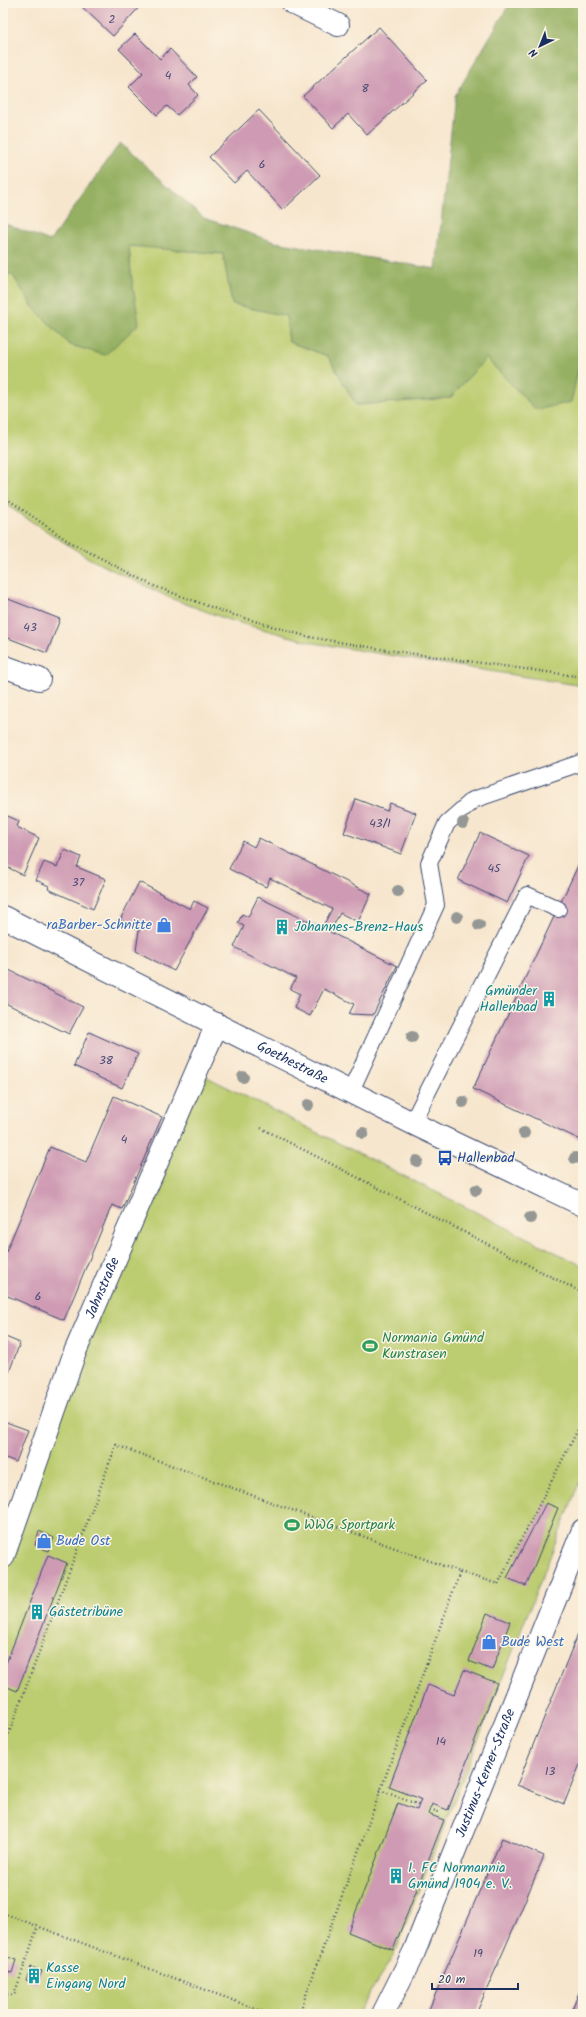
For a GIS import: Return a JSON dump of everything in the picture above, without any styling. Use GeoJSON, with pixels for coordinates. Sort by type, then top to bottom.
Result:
{"type":"FeatureCollection","features":[{"type":"Feature","properties":{"kind":"street"},"geometry":{"type":"LineString","coordinates":[[293,3],[338,25]]}},
{"type":"Feature","properties":{"kind":"street"},"geometry":{"type":"LineString","coordinates":[[3,666],[39,679]]}},
{"type":"Feature","properties":{"kind":"street","name":"Goethestraße"},"geometry":{"type":"LineString","coordinates":[[3,917],[412,1124],[583,1205]]}},
{"type":"Feature","properties":{"kind":"street","name":"Jahnstraße"},"geometry":{"type":"LineString","coordinates":[[3,1557],[75,1352],[217,1024]]}},
{"type":"Feature","properties":{"kind":"street","name":"Justinus-Kerner-Straße"},"geometry":{"type":"LineString","coordinates":[[383,2014],[414,1952],[583,1530]]}},
{"type":"Feature","properties":{"kind":"lane"},"geometry":{"type":"LineString","coordinates":[[350,1092],[436,906],[429,863],[447,823],[474,800],[583,762]]}},
{"type":"Feature","properties":{"kind":"lane"},"geometry":{"type":"LineString","coordinates":[[412,1124],[528,895],[558,909]]}},
{"type":"Feature","properties":{"kind":"path"},"geometry":{"type":"LineString","coordinates":[[3,496],[68,540],[154,586],[227,613],[310,637],[387,650],[583,677]]}},
{"type":"Feature","properties":{"kind":"path"},"geometry":{"type":"LineString","coordinates":[[261,1128],[583,1293]]}},
{"type":"Feature","properties":{"kind":"path"},"geometry":{"type":"LineString","coordinates":[[3,1749],[116,1444],[460,1572],[498,1584],[583,1420]]}},
{"type":"Feature","properties":{"kind":"path"},"geometry":{"type":"LineString","coordinates":[[299,2014],[460,1572]]}},
{"type":"Feature","properties":{"kind":"path"},"geometry":{"type":"LineString","coordinates":[[380,1790],[418,1805]]}},
{"type":"Feature","properties":{"kind":"path"},"geometry":{"type":"LineString","coordinates":[[3,1913],[269,2014]]}},
{"type":"Feature","properties":{"kind":"path"},"geometry":{"type":"LineString","coordinates":[[3,1994],[14,1995],[38,1926]]}},
{"type":"Feature","properties":{"kind":"green space"},"geometry":{"type":"Polygon","coordinates":[[[510,3],[583,3],[583,347],[571,402],[536,410],[486,358],[450,398],[356,405],[328,356],[289,342],[286,316],[232,304],[223,254],[129,246],[131,273],[139,324],[105,355],[70,345],[33,307],[12,274],[3,275],[3,223],[50,241],[120,143],[204,218],[275,242],[436,269],[455,96],[510,3]]]}},
{"type":"Feature","properties":{"kind":"green space"},"geometry":{"type":"Polygon","coordinates":[[[129,245],[223,254],[232,304],[286,316],[289,342],[328,356],[356,405],[450,398],[486,358],[536,409],[571,402],[583,347],[583,686],[314,643],[229,620],[170,598],[90,559],[3,503],[3,275],[12,274],[33,307],[131,273],[129,245]]]}},
{"type":"Feature","properties":{"kind":"green space","name":"WWG Sportpark"},"geometry":{"type":"Polygon","coordinates":[[[199,1073],[583,1266],[583,1473],[393,1956],[357,2014],[3,2014],[3,1576],[78,1356],[199,1073]]]}},
{"type":"Feature","properties":{"kind":"building"},"geometry":{"type":"Polygon","coordinates":[[[78,3],[143,3],[113,36],[78,3]]]}},
{"type":"Feature","properties":{"kind":"building"},"geometry":{"type":"Polygon","coordinates":[[[379,27],[427,80],[367,135],[348,114],[333,128],[303,96],[379,27]]]}},
{"type":"Feature","properties":{"kind":"building"},"geometry":{"type":"Polygon","coordinates":[[[135,34],[160,59],[170,49],[197,77],[189,85],[198,95],[177,115],[167,106],[157,115],[129,87],[143,73],[119,49],[135,34]]]}},
{"type":"Feature","properties":{"kind":"building"},"geometry":{"type":"Polygon","coordinates":[[[259,110],[320,175],[283,210],[247,171],[234,183],[209,157],[259,110]]]}},
{"type":"Feature","properties":{"kind":"building"},"geometry":{"type":"Polygon","coordinates":[[[3,597],[60,619],[47,653],[3,636],[3,597]]]}},
{"type":"Feature","properties":{"kind":"building"},"geometry":{"type":"Polygon","coordinates":[[[356,799],[387,811],[390,803],[416,813],[401,854],[344,833],[356,799]]]}},
{"type":"Feature","properties":{"kind":"building"},"geometry":{"type":"Polygon","coordinates":[[[3,814],[19,821],[17,827],[39,838],[23,875],[3,865],[3,814]]]}},
{"type":"Feature","properties":{"kind":"building"},"geometry":{"type":"Polygon","coordinates":[[[480,833],[529,856],[507,903],[458,880],[480,833]]]}},
{"type":"Feature","properties":{"kind":"building","name":"Johannes-Brenz-Haus"},"geometry":{"type":"Polygon","coordinates":[[[259,838],[371,894],[358,922],[340,913],[330,932],[397,966],[373,1015],[349,1014],[354,1004],[324,989],[310,1016],[294,1008],[300,994],[290,989],[296,978],[234,947],[244,926],[238,923],[242,914],[248,917],[258,897],[322,928],[332,909],[270,878],[266,887],[229,869],[243,841],[254,847],[259,838]]]}},
{"type":"Feature","properties":{"kind":"building"},"geometry":{"type":"Polygon","coordinates":[[[65,850],[81,857],[77,867],[106,879],[93,909],[48,889],[49,886],[36,880],[44,862],[57,867],[65,850]]]}},
{"type":"Feature","properties":{"kind":"building","name":"Gmünder Hallenbad"},"geometry":{"type":"Polygon","coordinates":[[[583,855],[583,1141],[473,1089],[583,855]]]}},
{"type":"Feature","properties":{"kind":"building","name":"raBarber-Schnitte"},"geometry":{"type":"Polygon","coordinates":[[[139,882],[190,909],[194,901],[208,908],[174,971],[136,951],[139,930],[120,920],[139,882]]]}},
{"type":"Feature","properties":{"kind":"building"},"geometry":{"type":"Polygon","coordinates":[[[3,967],[83,1007],[69,1034],[3,1002],[3,967]]]}},
{"type":"Feature","properties":{"kind":"building"},"geometry":{"type":"Polygon","coordinates":[[[89,1032],[138,1054],[122,1088],[74,1066],[89,1032]]]}},
{"type":"Feature","properties":{"kind":"building"},"geometry":{"type":"Polygon","coordinates":[[[114,1096],[162,1117],[122,1209],[112,1205],[64,1320],[3,1294],[3,1259],[50,1147],[86,1162],[114,1096]]]}},
{"type":"Feature","properties":{"kind":"building"},"geometry":{"type":"Polygon","coordinates":[[[3,1336],[20,1343],[3,1388],[3,1336]]]}},
{"type":"Feature","properties":{"kind":"building"},"geometry":{"type":"Polygon","coordinates":[[[3,1421],[28,1430],[16,1462],[3,1457],[3,1421]]]}},
{"type":"Feature","properties":{"kind":"building"},"geometry":{"type":"Polygon","coordinates":[[[546,1503],[558,1508],[526,1586],[507,1578],[546,1503]]]}},
{"type":"Feature","properties":{"kind":"building","name":"Bude Ost"},"geometry":{"type":"Polygon","coordinates":[[[39,1531],[54,1538],[48,1551],[35,1545],[39,1531]]]}},
{"type":"Feature","properties":{"kind":"building","name":"Gästetribüne"},"geometry":{"type":"Polygon","coordinates":[[[48,1555],[67,1563],[17,1691],[3,1685],[3,1671],[48,1555]]]}},
{"type":"Feature","properties":{"kind":"building","name":"Bude West"},"geometry":{"type":"Polygon","coordinates":[[[487,1613],[510,1622],[492,1670],[469,1661],[487,1613]]]}},
{"type":"Feature","properties":{"kind":"building"},"geometry":{"type":"Polygon","coordinates":[[[583,1621],[583,1757],[564,1804],[517,1785],[583,1621]]]}},
{"type":"Feature","properties":{"kind":"building"},"geometry":{"type":"Polygon","coordinates":[[[464,1670],[497,1683],[448,1810],[432,1804],[428,1814],[444,1820],[393,1950],[348,1932],[398,1803],[417,1810],[421,1799],[389,1787],[428,1685],[454,1695],[464,1670]]]}},
{"type":"Feature","properties":{"kind":"building"},"geometry":{"type":"Polygon","coordinates":[[[502,1838],[544,1856],[514,1927],[476,2014],[427,2014],[502,1838]]]}},
{"type":"Feature","properties":{"kind":"building","name":"Kasse Eingang Nord"},"geometry":{"type":"Polygon","coordinates":[[[5,1956],[16,1960],[12,1973],[3,1970],[5,1956]]]}},
{"type":"Feature","properties":{"kind":"building","name":"Kasse Eingang Nord"},"geometry":{"type":"Polygon","coordinates":[[[31,1967],[42,1971],[37,1984],[26,1980],[31,1967]]]}},
{"type":"Feature","properties":{"kind":"building"},"geometry":{"type":"Polygon","coordinates":[[[583,1983],[583,2014],[570,2014],[583,1983]]]}},
{"type":"Feature","properties":{"kind":"place","name":"raBarber-Schnitte"},"geometry":{"type":"Point","coordinates":[164,925]}},
{"type":"Feature","properties":{"kind":"place","name":"Johannes-Brenz-Haus"},"geometry":{"type":"Point","coordinates":[282,927]}},
{"type":"Feature","properties":{"kind":"place","name":"Gmünder Hallenbad"},"geometry":{"type":"Point","coordinates":[549,999]}},
{"type":"Feature","properties":{"kind":"place","name":"Hallenbad"},"geometry":{"type":"Point","coordinates":[445,1158]}},
{"type":"Feature","properties":{"kind":"place","name":"Normania Gmünd Kunstrasen"},"geometry":{"type":"Point","coordinates":[370,1346]}},
{"type":"Feature","properties":{"kind":"place","name":"WWG Sportpark"},"geometry":{"type":"Point","coordinates":[292,1525]}},
{"type":"Feature","properties":{"kind":"place","name":"Bude Ost"},"geometry":{"type":"Point","coordinates":[44,1541]}},
{"type":"Feature","properties":{"kind":"place","name":"Gästetribüne"},"geometry":{"type":"Point","coordinates":[37,1612]}},
{"type":"Feature","properties":{"kind":"place","name":"Bude West"},"geometry":{"type":"Point","coordinates":[489,1642]}},
{"type":"Feature","properties":{"kind":"place","name":"1. FC Normannia Gmünd 1904 e. V."},"geometry":{"type":"Point","coordinates":[396,1876]}},
{"type":"Feature","properties":{"kind":"place","name":"Kasse Eingang Nord"},"geometry":{"type":"Point","coordinates":[34,1976]}}]}
